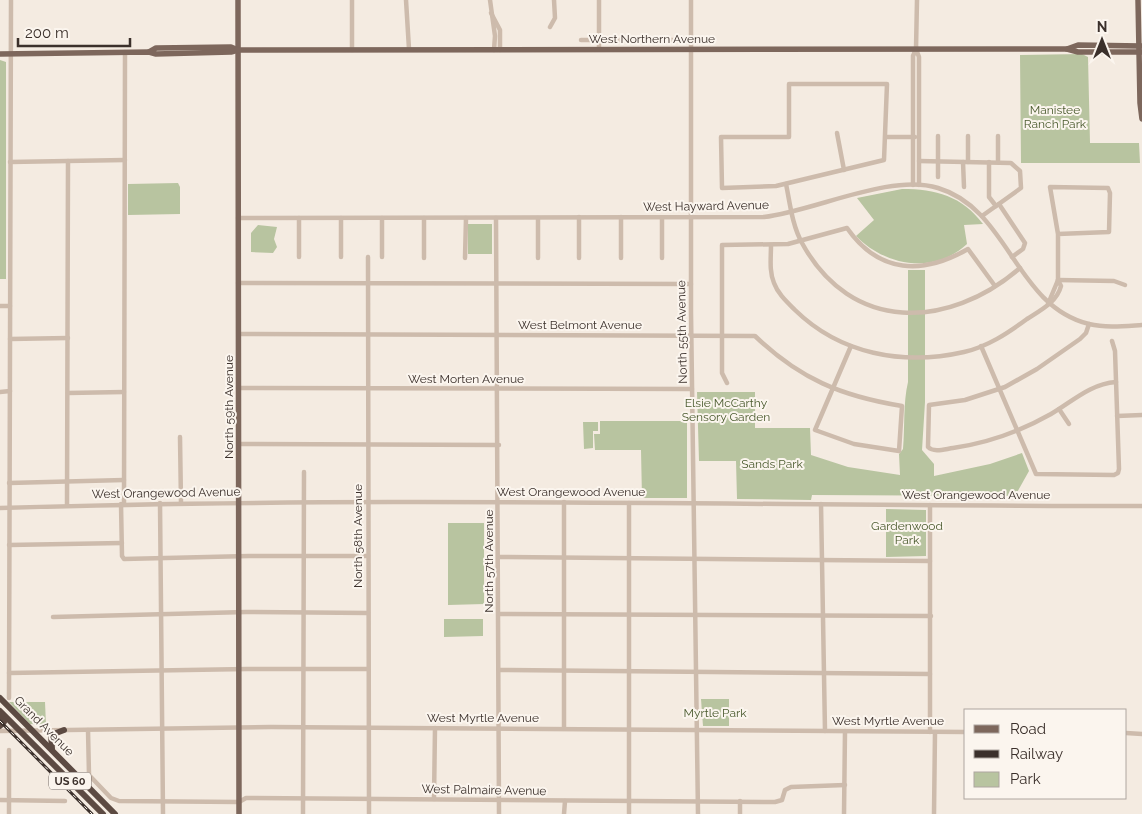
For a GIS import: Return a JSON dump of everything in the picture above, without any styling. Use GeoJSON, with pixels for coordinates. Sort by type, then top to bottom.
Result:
{"type":"FeatureCollection","features":[{"type":"Feature","properties":{"kind":"highway","name":"Grand Avenue"},"geometry":{"type":"LineString","coordinates":[[0,698],[115,814]]}},
{"type":"Feature","properties":{"kind":"highway","name":"Grand Avenue"},"geometry":{"type":"LineString","coordinates":[[0,712],[103,814]]}},
{"type":"Feature","properties":{"kind":"highway"},"geometry":{"type":"LineString","coordinates":[[0,712],[4,722],[0,726]]}},
{"type":"Feature","properties":{"kind":"highway"},"geometry":{"type":"LineString","coordinates":[[53,750],[51,735],[64,730]]}},
{"type":"Feature","properties":{"kind":"main road","name":"North 59th Avenue"},"geometry":{"type":"LineString","coordinates":[[238,0],[239,814]]}},
{"type":"Feature","properties":{"kind":"main road"},"geometry":{"type":"LineString","coordinates":[[1138,0],[1142,119]]}},
{"type":"Feature","properties":{"kind":"main road","name":"West Northern Avenue"},"geometry":{"type":"LineString","coordinates":[[0,54],[125,52],[149,52],[156,54],[238,50],[409,49],[1067,49],[1078,45],[1140,49]]}},
{"type":"Feature","properties":{"kind":"street"},"geometry":{"type":"LineString","coordinates":[[9,698],[11,0]]}},
{"type":"Feature","properties":{"kind":"street"},"geometry":{"type":"LineString","coordinates":[[352,0],[352,50]]}},
{"type":"Feature","properties":{"kind":"street"},"geometry":{"type":"LineString","coordinates":[[406,0],[409,49]]}},
{"type":"Feature","properties":{"kind":"street"},"geometry":{"type":"LineString","coordinates":[[490,0],[491,12],[500,30],[497,50]]}},
{"type":"Feature","properties":{"kind":"street"},"geometry":{"type":"LineString","coordinates":[[550,27],[554,18],[554,0]]}},
{"type":"Feature","properties":{"kind":"street"},"geometry":{"type":"LineString","coordinates":[[599,0],[599,49]]}},
{"type":"Feature","properties":{"kind":"street","name":"North 55th Avenue"},"geometry":{"type":"LineString","coordinates":[[691,0],[691,284],[698,814]]}},
{"type":"Feature","properties":{"kind":"street"},"geometry":{"type":"LineString","coordinates":[[916,185],[919,161],[916,137],[920,89],[919,57],[916,49],[917,0]]}},
{"type":"Feature","properties":{"kind":"street","name":"West Northern Avenue"},"geometry":{"type":"LineString","coordinates":[[581,40],[684,40]]}},
{"type":"Feature","properties":{"kind":"street"},"geometry":{"type":"LineString","coordinates":[[916,49],[913,56],[916,185]]}},
{"type":"Feature","properties":{"kind":"street"},"geometry":{"type":"LineString","coordinates":[[125,52],[124,480],[122,543],[124,559],[368,556]]}},
{"type":"Feature","properties":{"kind":"street"},"geometry":{"type":"LineString","coordinates":[[789,84],[886,84],[886,137],[884,160],[786,184],[762,188],[722,188],[721,137],[790,137],[789,84]]}},
{"type":"Feature","properties":{"kind":"street"},"geometry":{"type":"LineString","coordinates":[[913,88],[920,89]]}},
{"type":"Feature","properties":{"kind":"street"},"geometry":{"type":"LineString","coordinates":[[837,133],[844,170]]}},
{"type":"Feature","properties":{"kind":"street"},"geometry":{"type":"LineString","coordinates":[[938,136],[938,177]]}},
{"type":"Feature","properties":{"kind":"street"},"geometry":{"type":"LineString","coordinates":[[964,187],[968,136]]}},
{"type":"Feature","properties":{"kind":"street"},"geometry":{"type":"LineString","coordinates":[[998,136],[998,162]]}},
{"type":"Feature","properties":{"kind":"street"},"geometry":{"type":"LineString","coordinates":[[886,137],[916,137]]}},
{"type":"Feature","properties":{"kind":"street"},"geometry":{"type":"LineString","coordinates":[[10,162],[125,160]]}},
{"type":"Feature","properties":{"kind":"street"},"geometry":{"type":"LineString","coordinates":[[67,505],[68,161]]}},
{"type":"Feature","properties":{"kind":"street"},"geometry":{"type":"LineString","coordinates":[[919,161],[1011,162],[1020,171],[1021,184],[1017,192],[982,216]]}},
{"type":"Feature","properties":{"kind":"street"},"geometry":{"type":"LineString","coordinates":[[989,162],[989,197],[998,205],[1025,243],[1023,249],[1012,257]]}},
{"type":"Feature","properties":{"kind":"street"},"geometry":{"type":"LineString","coordinates":[[786,184],[801,240],[815,264],[838,288],[862,302],[894,311],[913,313],[947,309],[963,304],[995,286],[1020,268]]}},
{"type":"Feature","properties":{"kind":"street","name":"West Hayward Avenue"},"geometry":{"type":"LineString","coordinates":[[238,218],[662,218],[764,216],[792,212],[882,188],[916,185],[938,188],[967,202],[982,216],[1048,304],[1070,317],[1089,324],[1142,325]]}},
{"type":"Feature","properties":{"kind":"street"},"geometry":{"type":"LineString","coordinates":[[771,245],[771,272],[774,284],[780,294],[817,328],[851,346],[887,357],[906,359],[947,356],[981,346],[1012,330],[1054,301],[1061,286],[1058,280],[1058,234],[1050,187],[1108,188],[1110,202],[1109,232],[1058,234]]}},
{"type":"Feature","properties":{"kind":"street"},"geometry":{"type":"LineString","coordinates":[[579,217],[579,258]]}},
{"type":"Feature","properties":{"kind":"street"},"geometry":{"type":"LineString","coordinates":[[299,218],[299,257]]}},
{"type":"Feature","properties":{"kind":"street"},"geometry":{"type":"LineString","coordinates":[[340,218],[340,257]]}},
{"type":"Feature","properties":{"kind":"street"},"geometry":{"type":"LineString","coordinates":[[382,218],[382,257]]}},
{"type":"Feature","properties":{"kind":"street"},"geometry":{"type":"LineString","coordinates":[[424,218],[424,258]]}},
{"type":"Feature","properties":{"kind":"street"},"geometry":{"type":"LineString","coordinates":[[465,258],[466,218]]}},
{"type":"Feature","properties":{"kind":"street","name":"North 57th Avenue"},"geometry":{"type":"LineString","coordinates":[[496,218],[498,284],[499,814]]}},
{"type":"Feature","properties":{"kind":"street"},"geometry":{"type":"LineString","coordinates":[[538,218],[538,258]]}},
{"type":"Feature","properties":{"kind":"street"},"geometry":{"type":"LineString","coordinates":[[621,218],[621,258]]}},
{"type":"Feature","properties":{"kind":"street"},"geometry":{"type":"LineString","coordinates":[[662,218],[662,258]]}},
{"type":"Feature","properties":{"kind":"street"},"geometry":{"type":"LineString","coordinates":[[727,383],[722,373],[722,245],[771,245],[801,240],[847,228],[871,253],[894,264],[913,267],[938,264],[968,249],[995,286]]}},
{"type":"Feature","properties":{"kind":"street","name":"North 58th Avenue"},"geometry":{"type":"LineString","coordinates":[[368,257],[369,814]]}},
{"type":"Feature","properties":{"kind":"street"},"geometry":{"type":"LineString","coordinates":[[1058,280],[1114,280],[1124,285]]}},
{"type":"Feature","properties":{"kind":"street"},"geometry":{"type":"LineString","coordinates":[[238,283],[691,284]]}},
{"type":"Feature","properties":{"kind":"street"},"geometry":{"type":"LineString","coordinates":[[0,306],[10,306]]}},
{"type":"Feature","properties":{"kind":"street"},"geometry":{"type":"LineString","coordinates":[[1089,324],[1083,336],[1027,376],[1000,389],[965,400],[929,405],[928,447],[930,449],[975,444],[1018,431],[1059,409],[1094,386],[1116,382]]}},
{"type":"Feature","properties":{"kind":"street","name":"West Belmont Avenue"},"geometry":{"type":"LineString","coordinates":[[239,334],[755,336],[771,351],[805,376],[831,389],[867,400],[902,406],[899,451],[854,444],[815,430],[831,389]]}},
{"type":"Feature","properties":{"kind":"street"},"geometry":{"type":"LineString","coordinates":[[10,339],[68,338]]}},
{"type":"Feature","properties":{"kind":"street"},"geometry":{"type":"LineString","coordinates":[[981,346],[1036,474],[1118,473],[1115,351],[1112,341]]}},
{"type":"Feature","properties":{"kind":"street"},"geometry":{"type":"LineString","coordinates":[[831,389],[851,346]]}},
{"type":"Feature","properties":{"kind":"street","name":"West Morten Avenue"},"geometry":{"type":"LineString","coordinates":[[239,388],[692,389]]}},
{"type":"Feature","properties":{"kind":"street"},"geometry":{"type":"LineString","coordinates":[[0,392],[10,391]]}},
{"type":"Feature","properties":{"kind":"street"},"geometry":{"type":"LineString","coordinates":[[68,393],[124,392]]}},
{"type":"Feature","properties":{"kind":"street"},"geometry":{"type":"LineString","coordinates":[[1059,409],[1069,424]]}},
{"type":"Feature","properties":{"kind":"street"},"geometry":{"type":"LineString","coordinates":[[1117,416],[1142,415]]}},
{"type":"Feature","properties":{"kind":"street"},"geometry":{"type":"LineString","coordinates":[[180,437],[181,503]]}},
{"type":"Feature","properties":{"kind":"street"},"geometry":{"type":"LineString","coordinates":[[239,444],[498,445]]}},
{"type":"Feature","properties":{"kind":"street"},"geometry":{"type":"LineString","coordinates":[[302,814],[304,472]]}},
{"type":"Feature","properties":{"kind":"street"},"geometry":{"type":"LineString","coordinates":[[9,483],[124,480]]}},
{"type":"Feature","properties":{"kind":"street","name":"West Orangewood Avenue"},"geometry":{"type":"LineString","coordinates":[[0,508],[305,501],[1142,506]]}},
{"type":"Feature","properties":{"kind":"street"},"geometry":{"type":"LineString","coordinates":[[564,502],[564,728]]}},
{"type":"Feature","properties":{"kind":"street"},"geometry":{"type":"LineString","coordinates":[[160,503],[164,728],[163,814]]}},
{"type":"Feature","properties":{"kind":"street"},"geometry":{"type":"LineString","coordinates":[[628,814],[630,729],[629,503]]}},
{"type":"Feature","properties":{"kind":"street"},"geometry":{"type":"LineString","coordinates":[[821,504],[825,731]]}},
{"type":"Feature","properties":{"kind":"street"},"geometry":{"type":"LineString","coordinates":[[930,505],[930,674],[934,814]]}},
{"type":"Feature","properties":{"kind":"street"},"geometry":{"type":"LineString","coordinates":[[9,545],[122,543]]}},
{"type":"Feature","properties":{"kind":"street"},"geometry":{"type":"LineString","coordinates":[[499,557],[930,561]]}},
{"type":"Feature","properties":{"kind":"street"},"geometry":{"type":"LineString","coordinates":[[53,617],[304,612],[368,613]]}},
{"type":"Feature","properties":{"kind":"street"},"geometry":{"type":"LineString","coordinates":[[499,614],[931,616]]}},
{"type":"Feature","properties":{"kind":"street"},"geometry":{"type":"LineString","coordinates":[[9,673],[368,669]]}},
{"type":"Feature","properties":{"kind":"street"},"geometry":{"type":"LineString","coordinates":[[499,670],[930,674]]}},
{"type":"Feature","properties":{"kind":"street","name":"West Myrtle Avenue"},"geometry":{"type":"LineString","coordinates":[[0,731],[369,727],[964,732]]}},
{"type":"Feature","properties":{"kind":"street"},"geometry":{"type":"LineString","coordinates":[[434,799],[435,728]]}},
{"type":"Feature","properties":{"kind":"street","name":"West Palmaire Avenue"},"geometry":{"type":"LineString","coordinates":[[88,730],[90,776],[116,801],[239,802],[246,798],[779,802],[787,788],[844,785]]}},
{"type":"Feature","properties":{"kind":"street"},"geometry":{"type":"LineString","coordinates":[[844,814],[845,731]]}},
{"type":"Feature","properties":{"kind":"street"},"geometry":{"type":"LineString","coordinates":[[1127,734],[1142,734]]}},
{"type":"Feature","properties":{"kind":"street"},"geometry":{"type":"LineString","coordinates":[[9,750],[9,814]]}},
{"type":"Feature","properties":{"kind":"street"},"geometry":{"type":"LineString","coordinates":[[0,800],[65,801]]}},
{"type":"Feature","properties":{"kind":"street"},"geometry":{"type":"LineString","coordinates":[[564,801],[564,814]]}},
{"type":"Feature","properties":{"kind":"street"},"geometry":{"type":"LineString","coordinates":[[740,801],[740,814]]}},
{"type":"Feature","properties":{"kind":"green space","name":"Manistee Ranch Park"},"geometry":{"type":"Polygon","coordinates":[[[1082,54],[1088,57],[1090,143],[1139,143],[1140,163],[1021,163],[1020,55],[1082,54]]]}},
{"type":"Feature","properties":{"kind":"green space"},"geometry":{"type":"Polygon","coordinates":[[[0,60],[6,62],[6,279],[0,279],[0,60]]]}},
{"type":"Feature","properties":{"kind":"green space"},"geometry":{"type":"Polygon","coordinates":[[[178,183],[180,187],[180,214],[128,215],[128,184],[178,183]]]}},
{"type":"Feature","properties":{"kind":"green space"},"geometry":{"type":"Polygon","coordinates":[[[902,189],[914,189],[947,196],[975,214],[983,224],[964,225],[967,244],[954,254],[940,260],[910,263],[895,260],[881,254],[856,236],[874,220],[857,198],[902,189]]]}},
{"type":"Feature","properties":{"kind":"green space"},"geometry":{"type":"Polygon","coordinates":[[[468,224],[492,224],[492,254],[468,254],[468,224]]]}},
{"type":"Feature","properties":{"kind":"green space"},"geometry":{"type":"Polygon","coordinates":[[[258,225],[277,227],[274,239],[277,247],[273,253],[251,252],[251,233],[258,225]]]}},
{"type":"Feature","properties":{"kind":"green space"},"geometry":{"type":"Polygon","coordinates":[[[908,270],[925,270],[925,402],[922,450],[934,464],[934,476],[990,464],[1022,453],[1029,471],[1015,496],[812,495],[811,500],[737,499],[736,461],[699,461],[697,392],[755,392],[755,428],[810,428],[811,455],[848,467],[900,475],[899,454],[903,449],[908,382],[908,270]]]}},
{"type":"Feature","properties":{"kind":"green space"},"geometry":{"type":"Polygon","coordinates":[[[600,421],[687,421],[687,498],[642,498],[641,450],[595,450],[594,434],[600,434],[600,421]]]}},
{"type":"Feature","properties":{"kind":"green space"},"geometry":{"type":"Polygon","coordinates":[[[583,422],[598,422],[598,431],[593,431],[593,448],[584,449],[583,422]]]}},
{"type":"Feature","properties":{"kind":"green space","name":"Gardenwood Park"},"geometry":{"type":"Polygon","coordinates":[[[886,509],[926,510],[926,556],[886,557],[886,509]]]}},
{"type":"Feature","properties":{"kind":"green space"},"geometry":{"type":"Polygon","coordinates":[[[448,523],[484,523],[484,604],[448,605],[448,523]]]}},
{"type":"Feature","properties":{"kind":"green space"},"geometry":{"type":"Polygon","coordinates":[[[444,619],[483,619],[483,636],[444,637],[444,619]]]}},
{"type":"Feature","properties":{"kind":"green space","name":"Myrtle Park"},"geometry":{"type":"Polygon","coordinates":[[[701,699],[729,699],[729,726],[703,726],[701,699]]]}},
{"type":"Feature","properties":{"kind":"green space"},"geometry":{"type":"Polygon","coordinates":[[[9,702],[45,702],[46,725],[30,724],[9,702]]]}},
{"type":"Feature","properties":{"kind":"railway"},"geometry":{"type":"LineString","coordinates":[[0,721],[92,814]]}},
{"type":"Feature","properties":{"kind":"park label","name":"Elsie McCarthy Sensory Garden"},"geometry":{"type":"Point","coordinates":[726,410]}},
{"type":"Feature","properties":{"kind":"park label","name":"Sands Park"},"geometry":{"type":"Point","coordinates":[772,464]}}]}
